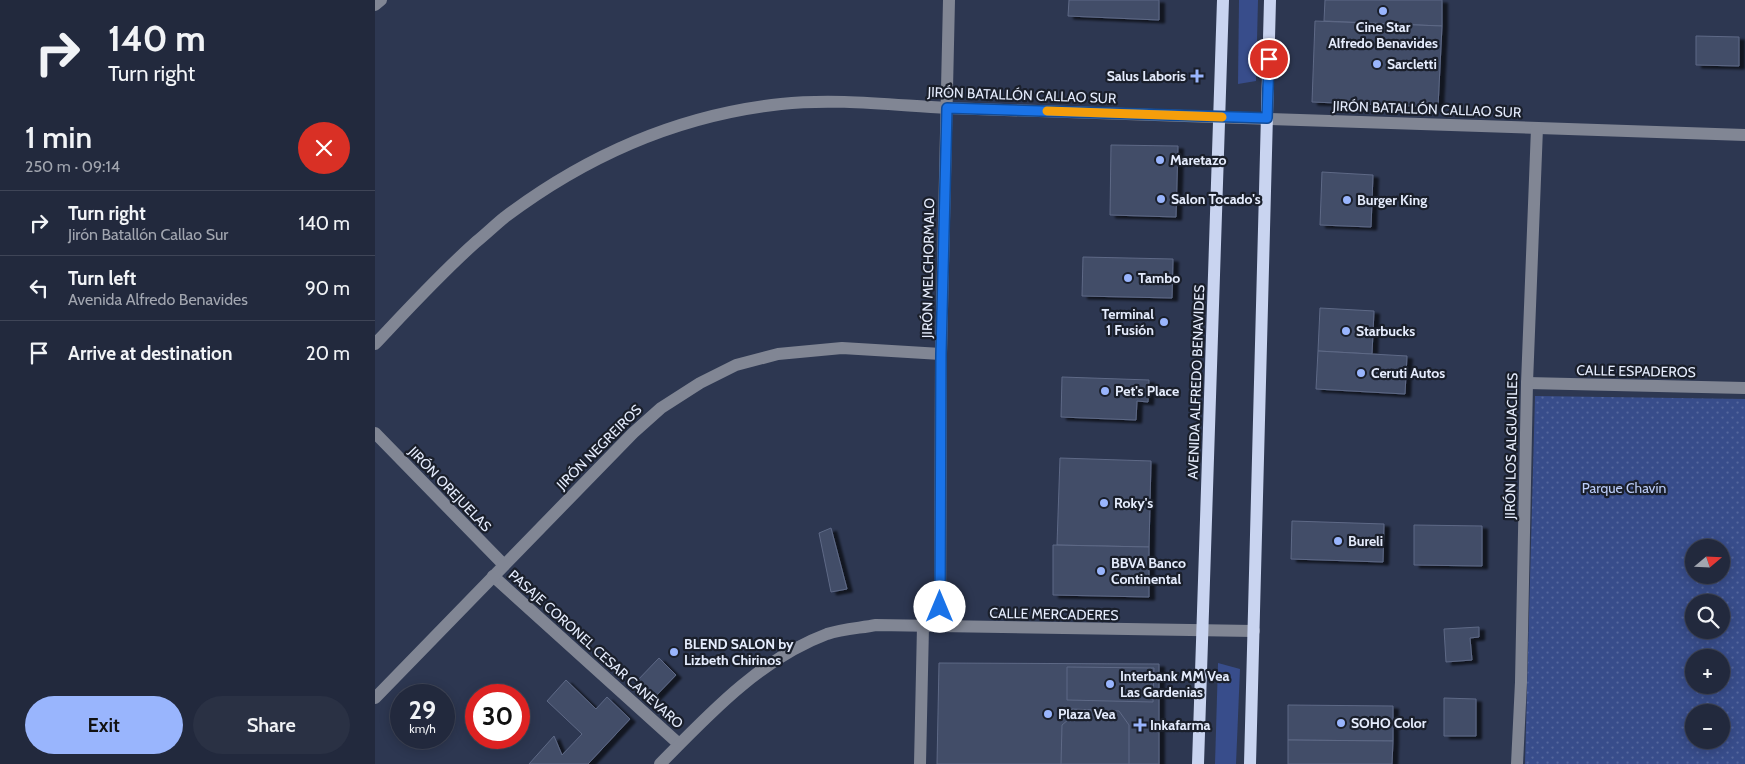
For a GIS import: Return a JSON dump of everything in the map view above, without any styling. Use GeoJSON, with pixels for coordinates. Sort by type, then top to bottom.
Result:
{"type":"FeatureCollection","features":[{"type":"Feature","properties":{"kind":"main road","name":"AVENIDA ALFREDO BENAVIDES"},"geometry":{"type":"LineString","coordinates":[[1198,764],[1223,0]]}},
{"type":"Feature","properties":{"kind":"main road"},"geometry":{"type":"LineString","coordinates":[[1250,764],[1270,0]]}},
{"type":"Feature","properties":{"kind":"street"},"geometry":{"type":"LineString","coordinates":[[375,5],[381,0]]}},
{"type":"Feature","properties":{"kind":"street","name":"JIRÓN MELCHORMALO"},"geometry":{"type":"LineString","coordinates":[[939,627],[941,354],[949,0]]}},
{"type":"Feature","properties":{"kind":"street","name":"JIRÓN BATALLÓN CALLAO SUR"},"geometry":{"type":"LineString","coordinates":[[375,344],[443,271],[504,218],[569,173],[626,144],[683,124],[736,110],[782,104],[825,102],[947,108],[1745,135]]}},
{"type":"Feature","properties":{"kind":"street","name":"JIRÓN LOS ALGUACILES"},"geometry":{"type":"LineString","coordinates":[[1517,764],[1521,682],[1527,384],[1537,128]]}},
{"type":"Feature","properties":{"kind":"street","name":"JIRÓN NEGREIROS"},"geometry":{"type":"LineString","coordinates":[[375,698],[640,426],[661,408],[692,388],[736,365],[778,354],[842,348],[941,354]]}},
{"type":"Feature","properties":{"kind":"street","name":"CALLE ESPADEROS"},"geometry":{"type":"LineString","coordinates":[[1527,384],[1745,388]]}},
{"type":"Feature","properties":{"kind":"street","name":"JIRÓN OREJUELAS"},"geometry":{"type":"LineString","coordinates":[[375,433],[503,565]]}},
{"type":"Feature","properties":{"kind":"street","name":"PASAJE CORONEL CESAR CANEVARO"},"geometry":{"type":"LineString","coordinates":[[493,576],[679,744]]}},
{"type":"Feature","properties":{"kind":"street","name":"CALLE MERCADERES"},"geometry":{"type":"LineString","coordinates":[[660,764],[736,690],[785,654],[828,633],[876,626],[1254,631]]}},
{"type":"Feature","properties":{"kind":"street"},"geometry":{"type":"LineString","coordinates":[[920,764],[923,626]]}},
{"type":"Feature","properties":{"kind":"green space"},"geometry":{"type":"Polygon","coordinates":[[[1239,0],[1258,0],[1256,81],[1238,84],[1239,0]]]}},
{"type":"Feature","properties":{"kind":"green space","name":"Parque Chavín"},"geometry":{"type":"Polygon","coordinates":[[[1535,396],[1745,399],[1745,764],[1525,764],[1535,396]]]}},
{"type":"Feature","properties":{"kind":"green space"},"geometry":{"type":"Polygon","coordinates":[[[1218,663],[1240,669],[1236,764],[1215,764],[1218,663]]]}},
{"type":"Feature","properties":{"kind":"building"},"geometry":{"type":"Polygon","coordinates":[[[1069,0],[1159,0],[1159,20],[1068,16],[1069,0]]]}},
{"type":"Feature","properties":{"kind":"building","name":"Cine Star Alfredo Benavides"},"geometry":{"type":"Polygon","coordinates":[[[1325,0],[1442,0],[1442,26],[1324,21],[1325,0]]]}},
{"type":"Feature","properties":{"kind":"building","name":"Sarcletti"},"geometry":{"type":"Polygon","coordinates":[[[1315,21],[1442,26],[1438,107],[1312,102],[1315,21]]]}},
{"type":"Feature","properties":{"kind":"building"},"geometry":{"type":"Polygon","coordinates":[[[1696,36],[1739,37],[1739,66],[1696,65],[1696,36]]]}},
{"type":"Feature","properties":{"kind":"building"},"geometry":{"type":"Polygon","coordinates":[[[1111,145],[1178,146],[1176,217],[1110,215],[1111,145]]]}},
{"type":"Feature","properties":{"kind":"building","name":"Burger King"},"geometry":{"type":"Polygon","coordinates":[[[1322,172],[1373,175],[1371,227],[1320,225],[1322,172]]]}},
{"type":"Feature","properties":{"kind":"building","name":"Tambo"},"geometry":{"type":"Polygon","coordinates":[[[1083,257],[1173,259],[1172,298],[1082,296],[1083,257]]]}},
{"type":"Feature","properties":{"kind":"building","name":"Starbucks"},"geometry":{"type":"Polygon","coordinates":[[[1320,308],[1374,311],[1372,354],[1318,351],[1320,308]]]}},
{"type":"Feature","properties":{"kind":"building","name":"Ceruti Autos"},"geometry":{"type":"Polygon","coordinates":[[[1318,351],[1407,356],[1405,394],[1316,389],[1318,351]]]}},
{"type":"Feature","properties":{"kind":"building","name":"Pet's Place"},"geometry":{"type":"Polygon","coordinates":[[[1062,377],[1149,380],[1148,402],[1137,401],[1136,420],[1061,417],[1062,377]]]}},
{"type":"Feature","properties":{"kind":"building","name":"Roky's"},"geometry":{"type":"Polygon","coordinates":[[[1060,458],[1151,461],[1149,547],[1057,545],[1060,458]]]}},
{"type":"Feature","properties":{"kind":"building","name":"Bureli"},"geometry":{"type":"Polygon","coordinates":[[[1292,521],[1384,524],[1383,562],[1291,559],[1292,521]]]}},
{"type":"Feature","properties":{"kind":"building"},"geometry":{"type":"Polygon","coordinates":[[[1414,525],[1482,526],[1482,566],[1414,565],[1414,525]]]}},
{"type":"Feature","properties":{"kind":"building"},"geometry":{"type":"Polygon","coordinates":[[[831,528],[847,589],[831,592],[819,533],[831,528]]]}},
{"type":"Feature","properties":{"kind":"building","name":"BBVA Banco Continental"},"geometry":{"type":"Polygon","coordinates":[[[1053,545],[1149,547],[1149,597],[1053,595],[1053,545]]]}},
{"type":"Feature","properties":{"kind":"building"},"geometry":{"type":"Polygon","coordinates":[[[1479,627],[1479,637],[1470,638],[1472,660],[1446,662],[1444,629],[1479,627]]]}},
{"type":"Feature","properties":{"kind":"building"},"geometry":{"type":"Polygon","coordinates":[[[659,658],[676,675],[652,700],[635,683],[659,658]]]}},
{"type":"Feature","properties":{"kind":"building","name":"Plaza Vea"},"geometry":{"type":"Polygon","coordinates":[[[939,663],[1159,664],[1159,764],[937,764],[939,663]]]}},
{"type":"Feature","properties":{"kind":"building","name":"Interbank MM Vea Las Gardenias"},"geometry":{"type":"Polygon","coordinates":[[[1067,667],[1154,668],[1153,702],[1067,700],[1067,667]]]}},
{"type":"Feature","properties":{"kind":"building"},"geometry":{"type":"Polygon","coordinates":[[[566,680],[596,709],[607,697],[630,719],[588,764],[529,764],[554,736],[562,755],[582,734],[547,701],[566,680]]]}},
{"type":"Feature","properties":{"kind":"building"},"geometry":{"type":"Polygon","coordinates":[[[1444,698],[1476,699],[1476,736],[1444,736],[1444,698]]]}},
{"type":"Feature","properties":{"kind":"building","name":"SOHO Color"},"geometry":{"type":"Polygon","coordinates":[[[1288,705],[1393,706],[1393,741],[1288,740],[1288,705]]]}},
{"type":"Feature","properties":{"kind":"building"},"geometry":{"type":"Polygon","coordinates":[[[1072,709],[1119,711],[1129,725],[1129,764],[1061,764],[1062,725],[1069,719],[1072,709]]]}},
{"type":"Feature","properties":{"kind":"building"},"geometry":{"type":"Polygon","coordinates":[[[1288,740],[1393,741],[1392,764],[1288,764],[1288,740]]]}},
{"type":"Feature","properties":{"kind":"slow traffic"},"geometry":{"type":"LineString","coordinates":[[1047,111],[1222,117]]}},
{"type":"Feature","properties":{"kind":"place","name":"Cine Star Alfredo Benavides"},"geometry":{"type":"Point","coordinates":[1383,11]}},
{"type":"Feature","properties":{"kind":"place","name":"Sarcletti"},"geometry":{"type":"Point","coordinates":[1377,64]}},
{"type":"Feature","properties":{"kind":"place","name":"Salus Laboris"},"geometry":{"type":"Point","coordinates":[1197,76]}},
{"type":"Feature","properties":{"kind":"place","name":"Maretazo"},"geometry":{"type":"Point","coordinates":[1160,160]}},
{"type":"Feature","properties":{"kind":"place","name":"Salon Tocado's"},"geometry":{"type":"Point","coordinates":[1161,199]}},
{"type":"Feature","properties":{"kind":"place","name":"Burger King"},"geometry":{"type":"Point","coordinates":[1347,200]}},
{"type":"Feature","properties":{"kind":"place","name":"Tambo"},"geometry":{"type":"Point","coordinates":[1128,278]}},
{"type":"Feature","properties":{"kind":"place","name":"Terminal 1 Fusión"},"geometry":{"type":"Point","coordinates":[1164,322]}},
{"type":"Feature","properties":{"kind":"place","name":"Starbucks"},"geometry":{"type":"Point","coordinates":[1346,331]}},
{"type":"Feature","properties":{"kind":"place","name":"Ceruti Autos"},"geometry":{"type":"Point","coordinates":[1361,373]}},
{"type":"Feature","properties":{"kind":"place","name":"Pet's Place"},"geometry":{"type":"Point","coordinates":[1105,391]}},
{"type":"Feature","properties":{"kind":"place","name":"Roky's"},"geometry":{"type":"Point","coordinates":[1104,503]}},
{"type":"Feature","properties":{"kind":"place","name":"Bureli"},"geometry":{"type":"Point","coordinates":[1338,541]}},
{"type":"Feature","properties":{"kind":"place","name":"BBVA Banco Continental"},"geometry":{"type":"Point","coordinates":[1101,571]}},
{"type":"Feature","properties":{"kind":"place","name":"BLEND SALON by Lizbeth Chirinos"},"geometry":{"type":"Point","coordinates":[674,652]}},
{"type":"Feature","properties":{"kind":"place","name":"Interbank MM Vea Las Gardenias"},"geometry":{"type":"Point","coordinates":[1110,684]}},
{"type":"Feature","properties":{"kind":"place","name":"Plaza Vea"},"geometry":{"type":"Point","coordinates":[1048,714]}},
{"type":"Feature","properties":{"kind":"place","name":"SOHO Color"},"geometry":{"type":"Point","coordinates":[1341,723]}},
{"type":"Feature","properties":{"kind":"place","name":"Inkafarma"},"geometry":{"type":"Point","coordinates":[1140,725]}},
{"type":"Feature","properties":{"kind":"route"},"geometry":{"type":"LineString","coordinates":[[940,607],[941,354],[947,108],[1267,118],[1269,59]]}}]}
